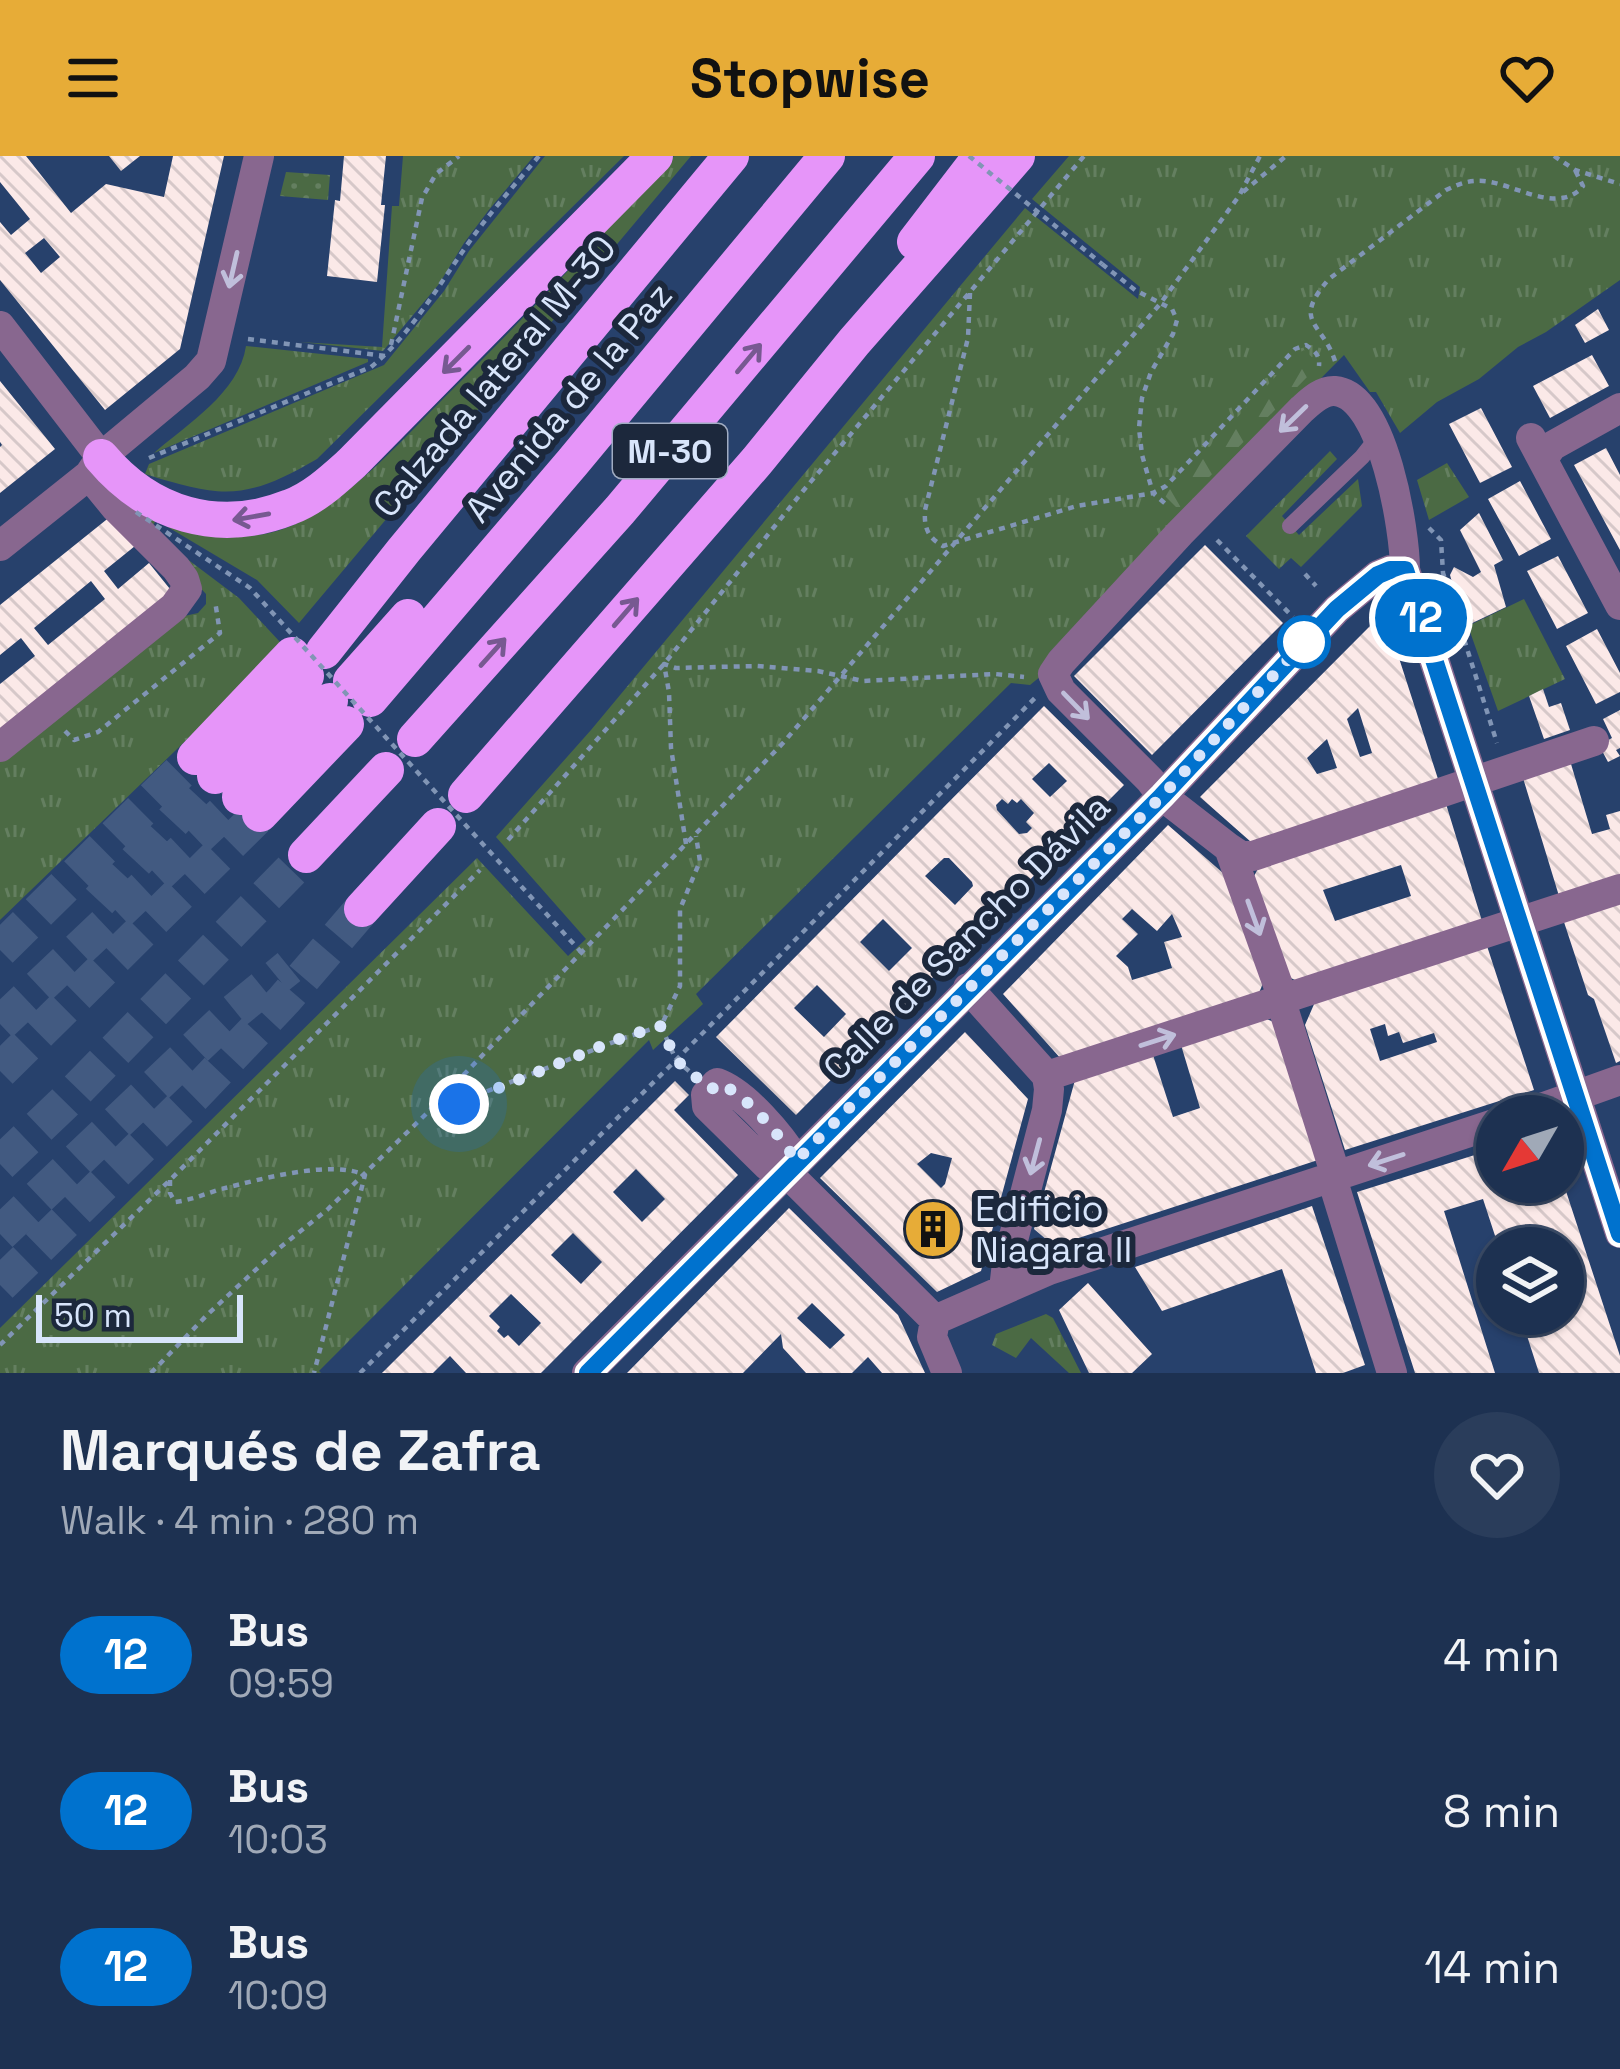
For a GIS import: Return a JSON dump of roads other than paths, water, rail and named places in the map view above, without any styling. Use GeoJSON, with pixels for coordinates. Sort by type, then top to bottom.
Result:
{"type":"FeatureCollection","features":[{"type":"Feature","properties":{"kind":"highway"},"geometry":{"type":"LineString","coordinates":[[102,469],[157,502],[211,520],[275,512],[307,499],[352,464],[655,156]]}},
{"type":"Feature","properties":{"kind":"highway","name":"Calzada lateral M-30"},"geometry":{"type":"LineString","coordinates":[[329,678],[404,550],[731,156]]}},
{"type":"Feature","properties":{"kind":"highway","name":"Avenida de la Paz"},"geometry":{"type":"LineString","coordinates":[[329,678],[572,463],[827,156]]}},
{"type":"Feature","properties":{"kind":"highway","name":"M-30"},"geometry":{"type":"LineString","coordinates":[[415,739],[620,510],[917,156]]}},
{"type":"Feature","properties":{"kind":"highway"},"geometry":{"type":"LineString","coordinates":[[984,173],[1017,156]]}},
{"type":"Feature","properties":{"kind":"highway","name":"M-30"},"geometry":{"type":"LineString","coordinates":[[466,795],[757,461],[854,342],[892,276],[984,173]]}},
{"type":"Feature","properties":{"kind":"highway"},"geometry":{"type":"LineString","coordinates":[[329,678],[227,786],[329,678]]}},
{"type":"Feature","properties":{"kind":"highway"},"geometry":{"type":"LineString","coordinates":[[307,855],[386,770]]}},
{"type":"Feature","properties":{"kind":"highway"},"geometry":{"type":"LineString","coordinates":[[362,909],[438,826]]}},
{"type":"Feature","properties":{"kind":"street"},"geometry":{"type":"LineString","coordinates":[[0,546],[102,469],[211,361],[259,156]]}},
{"type":"Feature","properties":{"kind":"street"},"geometry":{"type":"LineString","coordinates":[[0,326],[102,469],[116,508],[184,578],[187,590],[164,615],[0,747]]}},
{"type":"Feature","properties":{"kind":"street"},"geometry":{"type":"LineString","coordinates":[[1575,1095],[1519,920],[1474,782],[1405,570],[1405,542],[1391,472],[1368,418],[1350,397],[1336,391],[1321,394],[1302,409],[1180,533],[1053,674],[1061,691],[1162,796],[1241,856],[1252,856],[1474,782],[1594,741]]}},
{"type":"Feature","properties":{"kind":"street"},"geometry":{"type":"LineString","coordinates":[[1617,591],[1538,451],[1545,456],[1552,446],[1620,408]]}},
{"type":"Feature","properties":{"kind":"street","name":"Calle de Sancho Dávila"},"geometry":{"type":"LineString","coordinates":[[587,1373],[1162,796],[1337,609],[1378,575],[1405,570]]}},
{"type":"Feature","properties":{"kind":"street"},"geometry":{"type":"LineString","coordinates":[[1229,848],[1283,999],[1392,1373]]}},
{"type":"Feature","properties":{"kind":"street"},"geometry":{"type":"LineString","coordinates":[[1047,1076],[1620,889]]}},
{"type":"Feature","properties":{"kind":"street"},"geometry":{"type":"LineString","coordinates":[[968,988],[1047,1076],[1049,1089],[1004,1288]]}},
{"type":"Feature","properties":{"kind":"street"},"geometry":{"type":"LineString","coordinates":[[1579,1095],[1620,1080]]}},
{"type":"Feature","properties":{"kind":"street"},"geometry":{"type":"LineString","coordinates":[[711,1090],[706,1095],[707,1106],[768,1166],[791,1167],[935,1320]]}},
{"type":"Feature","properties":{"kind":"street"},"geometry":{"type":"LineString","coordinates":[[1584,1122],[1620,1233]]}},
{"type":"Feature","properties":{"kind":"street"},"geometry":{"type":"LineString","coordinates":[[935,1320],[1049,1270],[1476,1130]]}},
{"type":"Feature","properties":{"kind":"street"},"geometry":{"type":"LineString","coordinates":[[935,1320],[932,1337],[947,1373]]}},
{"type":"Feature","properties":{"kind":"lane"},"geometry":{"type":"LineString","coordinates":[[1290,526],[1362,458],[1377,437]]}},
{"type":"Feature","properties":{"kind":"tunnel"},"geometry":{"type":"LineString","coordinates":[[0,950],[195,757]]}},
{"type":"Feature","properties":{"kind":"tunnel"},"geometry":{"type":"LineString","coordinates":[[99,901],[215,776]]}},
{"type":"Feature","properties":{"kind":"tunnel"},"geometry":{"type":"LineString","coordinates":[[0,1024],[240,797]]}},
{"type":"Feature","properties":{"kind":"tunnel"},"geometry":{"type":"LineString","coordinates":[[0,1071],[260,814]]}},
{"type":"Feature","properties":{"kind":"tunnel"},"geometry":{"type":"LineString","coordinates":[[0,1164],[306,855]]}},
{"type":"Feature","properties":{"kind":"tunnel"},"geometry":{"type":"LineString","coordinates":[[0,1285],[196,1093],[362,909]]}},
{"type":"Feature","properties":{"kind":"tunnel"},"geometry":{"type":"LineString","coordinates":[[0,1234],[229,1016],[289,967]]}},
{"type":"Feature","properties":{"kind":"place","name":"Edificio Niagara II"},"geometry":{"type":"Point","coordinates":[933,1229]}}]}
